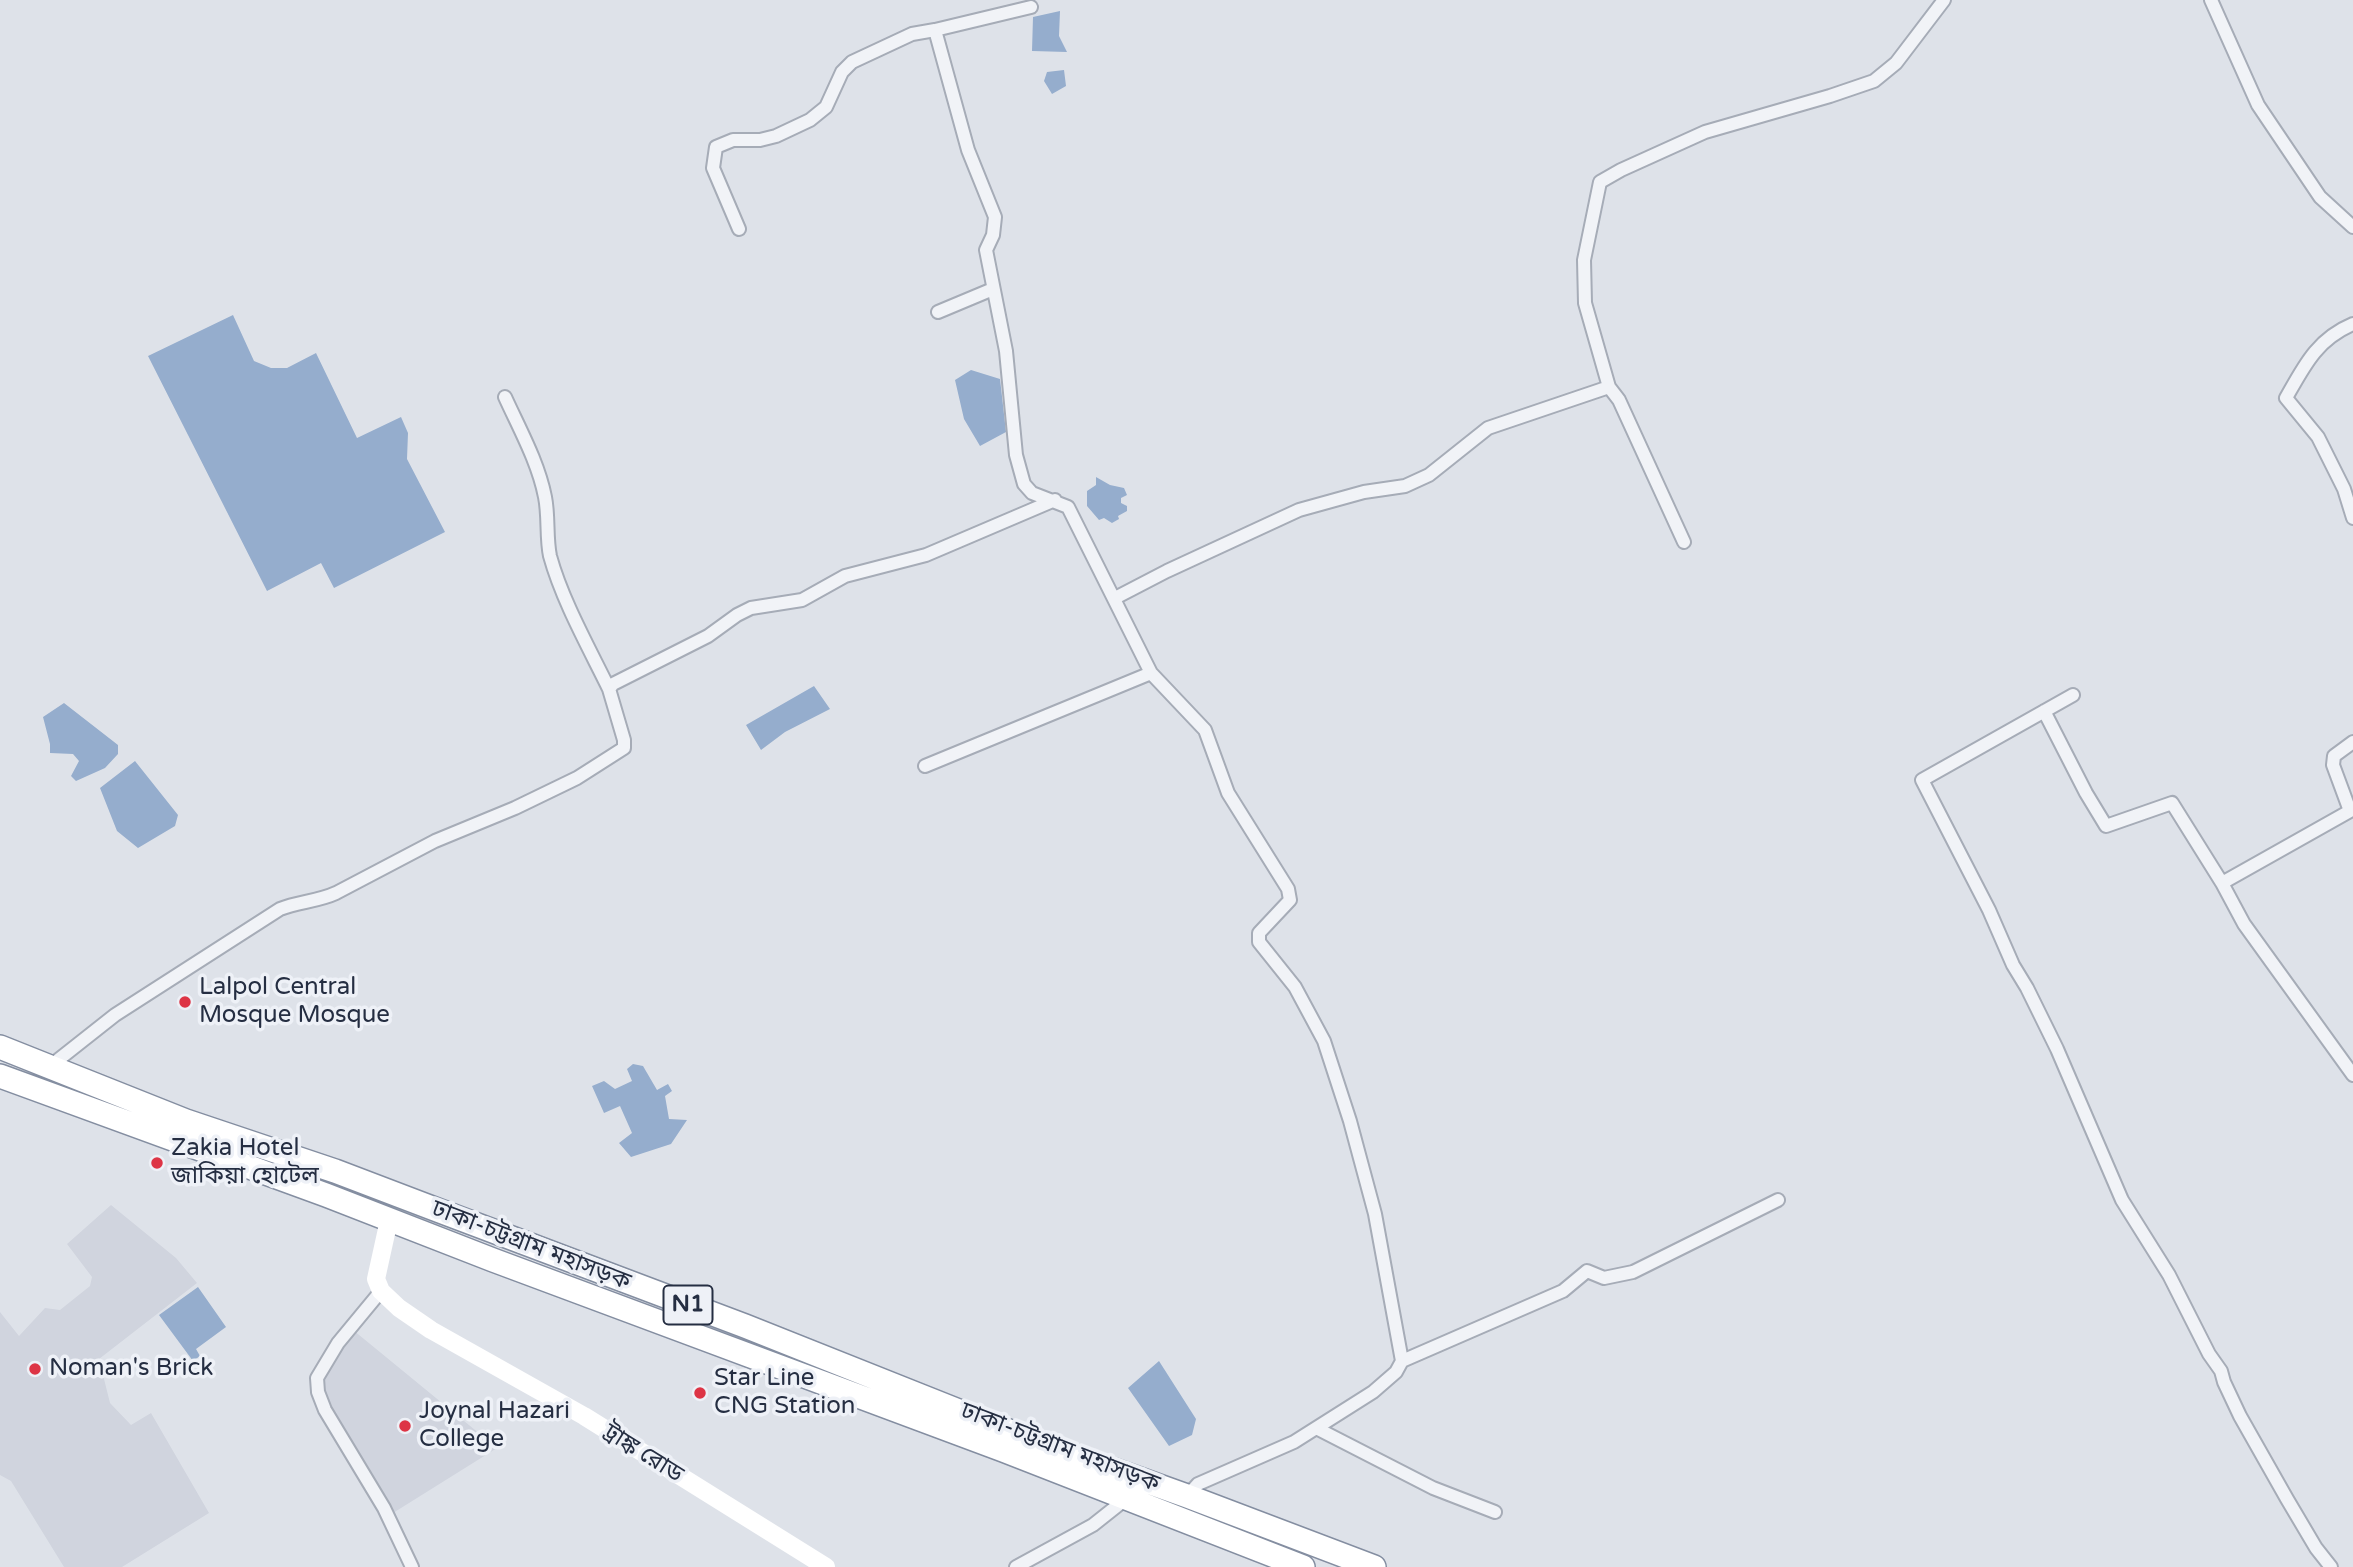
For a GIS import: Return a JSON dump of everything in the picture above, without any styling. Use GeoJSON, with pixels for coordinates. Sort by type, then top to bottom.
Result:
{"type":"FeatureCollection","features":[{"type":"Feature","properties":{"kind":"highway","name":"ঢাকা-চট্টগ্রাম মহাসড়ক"},"geometry":{"type":"LineString","coordinates":[[0,1047],[225,1135],[335,1171],[745,1326],[1039,1443],[1374,1567]]}},
{"type":"Feature","properties":{"kind":"highway","name":"ঢাকা-চট্টগ্রাম মহাসড়ক"},"geometry":{"type":"LineString","coordinates":[[0,1076],[326,1195],[1303,1567]]}},
{"type":"Feature","properties":{"kind":"highway"},"geometry":{"type":"LineString","coordinates":[[326,1195],[335,1171]]}},
{"type":"Feature","properties":{"kind":"highway"},"geometry":{"type":"LineString","coordinates":[[523,1271],[535,1271],[541,1265],[541,1253],[535,1248]]}},
{"type":"Feature","properties":{"kind":"highway"},"geometry":{"type":"LineString","coordinates":[[565,1286],[559,1280],[558,1272],[564,1264],[572,1262]]}},
{"type":"Feature","properties":{"kind":"main road"},"geometry":{"type":"LineString","coordinates":[[0,1038],[142,1096],[163,1111]]}},
{"type":"Feature","properties":{"kind":"main road"},"geometry":{"type":"LineString","coordinates":[[0,1087],[124,1130],[149,1131]]}},
{"type":"Feature","properties":{"kind":"main road"},"geometry":{"type":"LineString","coordinates":[[382,1291],[376,1279],[390,1220]]}},
{"type":"Feature","properties":{"kind":"main road","name":"ট্রাঙ্ক রোড"},"geometry":{"type":"LineString","coordinates":[[382,1291],[399,1308],[431,1330],[584,1416],[826,1567]]}},
{"type":"Feature","properties":{"kind":"street"},"geometry":{"type":"LineString","coordinates":[[1684,542],[1619,400],[1609,387],[1585,303],[1584,260],[1600,182],[1705,132],[1830,96],[1874,80],[1896,63],[1944,0]]}},
{"type":"Feature","properties":{"kind":"street"},"geometry":{"type":"LineString","coordinates":[[2211,0],[2259,105],[2320,197],[2353,227]]}},
{"type":"Feature","properties":{"kind":"street"},"geometry":{"type":"LineString","coordinates":[[739,229],[713,168],[716,147],[733,140],[760,140],[776,136],[810,120],[826,107],[842,72],[852,62],[912,34],[1031,7]]}},
{"type":"Feature","properties":{"kind":"street"},"geometry":{"type":"LineString","coordinates":[[935,30],[968,150],[995,217],[993,235],[986,250],[1006,351],[1016,455],[1024,484],[1032,493],[1068,507],[1151,673],[1205,730],[1228,793],[1288,889],[1290,900],[1259,933],[1259,942],[1295,987],[1324,1041],[1350,1121],[1375,1214],[1402,1361],[1396,1373],[1373,1392],[1294,1442],[1198,1484],[1187,1496]]}},
{"type":"Feature","properties":{"kind":"street"},"geometry":{"type":"LineString","coordinates":[[938,312],[993,289]]}},
{"type":"Feature","properties":{"kind":"street"},"geometry":{"type":"LineString","coordinates":[[2353,324],[2336,331],[2311,355],[2286,398],[2318,437],[2344,489],[2353,518]]}},
{"type":"Feature","properties":{"kind":"street"},"geometry":{"type":"LineString","coordinates":[[1115,598],[1299,510],[1363,492],[1405,485],[1429,475],[1489,428],[1609,387]]}},
{"type":"Feature","properties":{"kind":"street"},"geometry":{"type":"LineString","coordinates":[[58,1060],[115,1015],[280,909],[337,893],[435,841],[577,778],[624,748],[609,689],[575,619],[551,558],[547,539],[547,507],[539,476],[505,397]]}},
{"type":"Feature","properties":{"kind":"street"},"geometry":{"type":"LineString","coordinates":[[609,689],[613,684],[708,636],[751,608],[802,600],[845,576],[926,555],[1055,500]]}},
{"type":"Feature","properties":{"kind":"street"},"geometry":{"type":"LineString","coordinates":[[925,766],[1151,673]]}},
{"type":"Feature","properties":{"kind":"street"},"geometry":{"type":"LineString","coordinates":[[2073,695],[1922,780],[2057,1049],[2122,1200],[2169,1275],[2209,1354],[2221,1371],[2240,1416],[2287,1499],[2316,1548],[2331,1567]]}},
{"type":"Feature","properties":{"kind":"street"},"geometry":{"type":"LineString","coordinates":[[2044,711],[2106,826],[2172,803],[2244,924],[2353,1074]]}},
{"type":"Feature","properties":{"kind":"street"},"geometry":{"type":"LineString","coordinates":[[2222,883],[2350,811],[2333,765],[2334,756],[2353,742]]}},
{"type":"Feature","properties":{"kind":"street"},"geometry":{"type":"LineString","coordinates":[[1402,1361],[1563,1291],[1587,1271],[1604,1278],[1633,1272],[1778,1200]]}},
{"type":"Feature","properties":{"kind":"street"},"geometry":{"type":"LineString","coordinates":[[382,1291],[338,1342],[317,1378],[318,1392],[325,1410],[384,1508],[412,1567]]}},
{"type":"Feature","properties":{"kind":"street"},"geometry":{"type":"LineString","coordinates":[[1316,1428],[1433,1488],[1495,1511]]}},
{"type":"Feature","properties":{"kind":"street"},"geometry":{"type":"LineString","coordinates":[[1016,1567],[1093,1525],[1127,1498]]}},
{"type":"Feature","properties":{"kind":"shaded area"},"geometry":{"type":"Polygon","coordinates":[[[111,1205],[176,1258],[197,1283],[99,1359],[110,1403],[131,1425],[151,1413],[209,1513],[122,1567],[64,1567],[11,1481],[0,1475],[0,1312],[19,1336],[45,1308],[60,1310],[90,1286],[92,1277],[67,1244],[111,1205]]]}},
{"type":"Feature","properties":{"kind":"shaded area","name":"Joynal Hazari College"},"geometry":{"type":"Polygon","coordinates":[[[353,1330],[497,1448],[393,1513],[326,1403],[322,1380],[353,1330]]]}},
{"type":"Feature","properties":{"kind":"water"},"geometry":{"type":"Polygon","coordinates":[[[1060,11],[1059,36],[1067,52],[1032,51],[1033,17],[1060,11]]]}},
{"type":"Feature","properties":{"kind":"water"},"geometry":{"type":"Polygon","coordinates":[[[1064,70],[1066,86],[1052,94],[1044,81],[1047,72],[1064,70]]]}},
{"type":"Feature","properties":{"kind":"water"},"geometry":{"type":"Polygon","coordinates":[[[233,315],[254,361],[271,368],[287,368],[316,353],[357,438],[401,417],[408,433],[407,459],[445,532],[334,588],[321,563],[267,591],[148,356],[233,315]]]}},
{"type":"Feature","properties":{"kind":"water"},"geometry":{"type":"Polygon","coordinates":[[[971,370],[1000,379],[1006,432],[980,446],[964,419],[955,380],[971,370]]]}},
{"type":"Feature","properties":{"kind":"water"},"geometry":{"type":"Polygon","coordinates":[[[1096,477],[1110,485],[1124,488],[1127,495],[1121,498],[1121,503],[1127,506],[1127,511],[1112,523],[1104,518],[1099,520],[1087,506],[1087,491],[1096,485],[1096,477]]]}},
{"type":"Feature","properties":{"kind":"water"},"geometry":{"type":"Polygon","coordinates":[[[814,686],[830,709],[785,732],[761,750],[746,725],[814,686]]]}},
{"type":"Feature","properties":{"kind":"water"},"geometry":{"type":"Polygon","coordinates":[[[64,703],[118,745],[118,754],[105,768],[76,781],[71,776],[79,761],[73,754],[50,753],[43,717],[64,703]]]}},
{"type":"Feature","properties":{"kind":"water"},"geometry":{"type":"Polygon","coordinates":[[[135,761],[178,815],[175,826],[138,848],[117,831],[100,788],[135,761]]]}},
{"type":"Feature","properties":{"kind":"water"},"geometry":{"type":"Polygon","coordinates":[[[633,1064],[643,1066],[657,1090],[668,1084],[672,1091],[665,1096],[669,1119],[687,1120],[671,1144],[631,1157],[619,1143],[632,1133],[620,1106],[604,1113],[592,1086],[604,1081],[615,1089],[632,1081],[627,1069],[633,1064]]]}},
{"type":"Feature","properties":{"kind":"water"},"geometry":{"type":"Polygon","coordinates":[[[198,1287],[226,1327],[196,1349],[200,1356],[193,1361],[159,1315],[198,1287]]]}},
{"type":"Feature","properties":{"kind":"water"},"geometry":{"type":"Polygon","coordinates":[[[1159,1361],[1196,1419],[1192,1435],[1169,1446],[1128,1388],[1159,1361]]]}},
{"type":"Feature","properties":{"kind":"place","name":"Lalpol Central Mosque Mosque"},"geometry":{"type":"Point","coordinates":[185,1002]}},
{"type":"Feature","properties":{"kind":"place","name":"Zakia Hotel জাকিয়া হোটেল"},"geometry":{"type":"Point","coordinates":[157,1163]}},
{"type":"Feature","properties":{"kind":"place","name":"Noman's Brick"},"geometry":{"type":"Point","coordinates":[35,1369]}},
{"type":"Feature","properties":{"kind":"place","name":"Star Line CNG Station"},"geometry":{"type":"Point","coordinates":[700,1393]}},
{"type":"Feature","properties":{"kind":"place","name":"Joynal Hazari College"},"geometry":{"type":"Point","coordinates":[405,1426]}}]}
